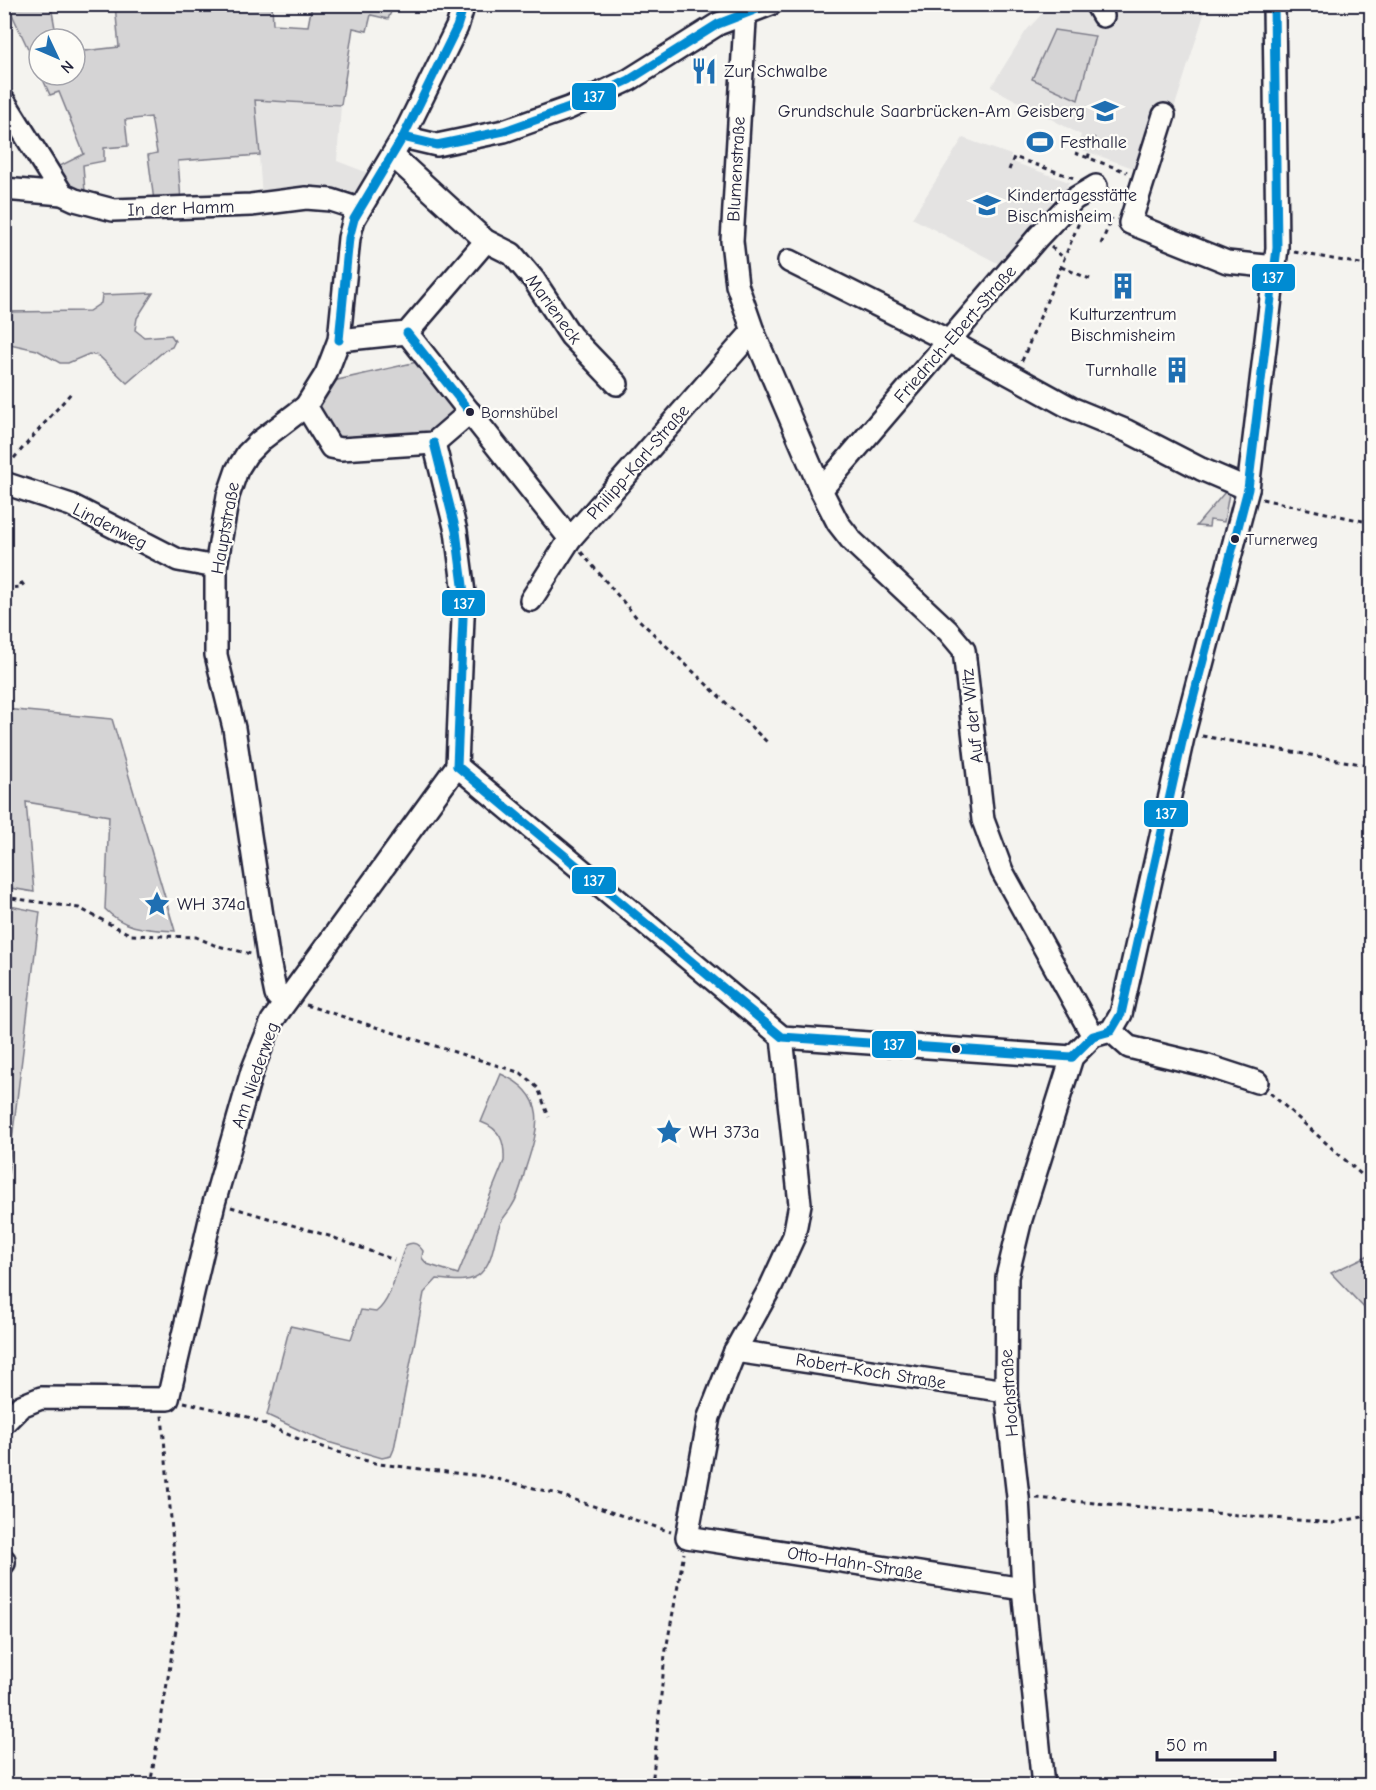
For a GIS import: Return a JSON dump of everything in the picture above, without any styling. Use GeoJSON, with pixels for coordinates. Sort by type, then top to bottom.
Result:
{"type":"FeatureCollection","features":[{"type":"Feature","properties":{"kind":"street","name":"Hauptstraße"},"geometry":{"type":"LineString","coordinates":[[286,1000],[276,995],[268,956],[234,728],[216,655],[216,567],[228,496],[237,470],[260,441],[306,406],[326,374],[339,340],[349,238],[359,209],[403,137],[457,27],[464,4]]}},
{"type":"Feature","properties":{"kind":"street"},"geometry":{"type":"LineString","coordinates":[[403,137],[437,145],[504,131],[568,108],[629,80],[746,9],[771,4]]}},
{"type":"Feature","properties":{"kind":"street","name":"Hochstraße"},"geometry":{"type":"LineString","coordinates":[[1043,1785],[1023,1589],[1018,1497],[1006,1391],[1006,1277],[1021,1219],[1072,1057],[1102,1033],[1120,1014],[1184,733],[1248,492],[1276,258],[1274,4]]}},
{"type":"Feature","properties":{"kind":"street","name":"Blumenstraße"},"geometry":{"type":"LineString","coordinates":[[746,9],[738,117],[732,256],[737,285],[753,331]]}},
{"type":"Feature","properties":{"kind":"street"},"geometry":{"type":"LineString","coordinates":[[4,101],[62,194]]}},
{"type":"Feature","properties":{"kind":"street"},"geometry":{"type":"LineString","coordinates":[[1164,115],[1130,223],[1227,262],[1276,258]]}},
{"type":"Feature","properties":{"kind":"street","name":"Marieneck"},"geometry":{"type":"LineString","coordinates":[[393,156],[486,241],[512,254],[534,280],[571,336],[617,384]]}},
{"type":"Feature","properties":{"kind":"street","name":"Friedrich-Ebert-Straße"},"geometry":{"type":"LineString","coordinates":[[821,490],[1065,207],[1096,186]]}},
{"type":"Feature","properties":{"kind":"street","name":"In der Hamm"},"geometry":{"type":"LineString","coordinates":[[4,189],[62,194],[75,200],[113,210],[251,205],[306,198],[331,200],[359,209]]}},
{"type":"Feature","properties":{"kind":"street"},"geometry":{"type":"LineString","coordinates":[[339,340],[407,333],[486,241]]}},
{"type":"Feature","properties":{"kind":"street"},"geometry":{"type":"LineString","coordinates":[[789,261],[949,341],[1071,408],[1127,431],[1248,492]]}},
{"type":"Feature","properties":{"kind":"street","name":"Auf der Witz"},"geometry":{"type":"LineString","coordinates":[[753,331],[821,490],[838,524],[852,541],[948,631],[964,650],[983,820],[987,837],[1002,872],[1102,1033]]}},
{"type":"Feature","properties":{"kind":"street","name":"Philipp-Karl-Straße"},"geometry":{"type":"LineString","coordinates":[[531,600],[570,539],[753,331]]}},
{"type":"Feature","properties":{"kind":"street"},"geometry":{"type":"LineString","coordinates":[[407,333],[570,539]]}},
{"type":"Feature","properties":{"kind":"street"},"geometry":{"type":"LineString","coordinates":[[306,406],[332,447],[434,443],[470,412]]}},
{"type":"Feature","properties":{"kind":"street"},"geometry":{"type":"LineString","coordinates":[[434,443],[456,531],[464,593],[457,766],[782,1037],[1072,1057]]}},
{"type":"Feature","properties":{"kind":"street","name":"Lindenweg"},"geometry":{"type":"LineString","coordinates":[[4,483],[71,506],[177,560],[216,567]]}},
{"type":"Feature","properties":{"kind":"street","name":"Am Niederweg"},"geometry":{"type":"LineString","coordinates":[[168,1399],[214,1203],[252,1071],[272,1021],[457,766]]}},
{"type":"Feature","properties":{"kind":"street"},"geometry":{"type":"LineString","coordinates":[[1102,1033],[1129,1047],[1208,1066],[1257,1082]]}},
{"type":"Feature","properties":{"kind":"street"},"geometry":{"type":"LineString","coordinates":[[687,1537],[709,1417],[735,1351],[771,1286],[794,1236],[800,1204],[782,1037]]}},
{"type":"Feature","properties":{"kind":"street","name":"Robert-Koch Straße"},"geometry":{"type":"LineString","coordinates":[[735,1351],[1006,1391]]}},
{"type":"Feature","properties":{"kind":"street"},"geometry":{"type":"LineString","coordinates":[[4,1423],[21,1406],[41,1398],[65,1400],[168,1399]]}},
{"type":"Feature","properties":{"kind":"street","name":"Otto-Hahn-Straße"},"geometry":{"type":"LineString","coordinates":[[687,1537],[1023,1589]]}},
{"type":"Feature","properties":{"kind":"path"},"geometry":{"type":"LineString","coordinates":[[1088,158],[1094,137]]}},
{"type":"Feature","properties":{"kind":"path"},"geometry":{"type":"LineString","coordinates":[[1075,153],[1129,173]]}},
{"type":"Feature","properties":{"kind":"path"},"geometry":{"type":"LineString","coordinates":[[1009,170],[1014,157],[1096,186]]}},
{"type":"Feature","properties":{"kind":"path"},"geometry":{"type":"LineString","coordinates":[[1016,377],[1079,223]]}},
{"type":"Feature","properties":{"kind":"path"},"geometry":{"type":"LineString","coordinates":[[1056,252],[1064,258]]}},
{"type":"Feature","properties":{"kind":"path"},"geometry":{"type":"LineString","coordinates":[[1276,258],[1371,266]]}},
{"type":"Feature","properties":{"kind":"path"},"geometry":{"type":"LineString","coordinates":[[1061,267],[1090,279]]}},
{"type":"Feature","properties":{"kind":"path"},"geometry":{"type":"LineString","coordinates":[[4,468],[71,393]]}},
{"type":"Feature","properties":{"kind":"path"},"geometry":{"type":"LineString","coordinates":[[1248,492],[1371,523]]}},
{"type":"Feature","properties":{"kind":"path"},"geometry":{"type":"LineString","coordinates":[[570,539],[638,618],[767,742]]}},
{"type":"Feature","properties":{"kind":"path"},"geometry":{"type":"LineString","coordinates":[[5,588],[21,587],[21,582],[25,587]]}},
{"type":"Feature","properties":{"kind":"path"},"geometry":{"type":"LineString","coordinates":[[1184,733],[1371,766]]}},
{"type":"Feature","properties":{"kind":"path"},"geometry":{"type":"LineString","coordinates":[[4,897],[79,908],[131,935],[196,938],[225,948],[268,956]]}},
{"type":"Feature","properties":{"kind":"path"},"geometry":{"type":"LineString","coordinates":[[286,1000],[521,1073],[538,1088],[549,1117]]}},
{"type":"Feature","properties":{"kind":"path"},"geometry":{"type":"LineString","coordinates":[[1257,1082],[1371,1184]]}},
{"type":"Feature","properties":{"kind":"path"},"geometry":{"type":"LineString","coordinates":[[214,1203],[329,1236],[394,1260]]}},
{"type":"Feature","properties":{"kind":"path"},"geometry":{"type":"LineString","coordinates":[[150,1785],[179,1611],[162,1415],[168,1399],[248,1416],[296,1438],[356,1458],[500,1480],[554,1493],[687,1537],[665,1655],[652,1785]]}},
{"type":"Feature","properties":{"kind":"path"},"geometry":{"type":"LineString","coordinates":[[1018,1497],[1333,1523],[1371,1515]]}},
{"type":"Feature","properties":{"kind":"shaded area"},"geometry":{"type":"Polygon","coordinates":[[[115,5],[272,5],[273,24],[308,26],[312,5],[394,5],[388,19],[371,15],[367,31],[353,28],[341,105],[255,100],[260,155],[178,161],[181,200],[154,201],[148,155],[157,153],[151,117],[125,120],[128,146],[104,148],[104,161],[83,165],[85,192],[66,186],[54,169],[84,154],[59,92],[50,95],[46,87],[87,87],[87,51],[119,47],[115,5]]]}},
{"type":"Feature","properties":{"kind":"shaded area","name":"Grundschule Saarbrücken-Am Geisberg"},"geometry":{"type":"Polygon","coordinates":[[[1050,5],[1207,5],[1153,175],[1077,148],[1081,135],[991,87],[1026,31],[1050,5]]]}},
{"type":"Feature","properties":{"kind":"shaded area"},"geometry":{"type":"Polygon","coordinates":[[[51,6],[55,27],[27,27],[27,46],[9,8],[51,6]]]}},
{"type":"Feature","properties":{"kind":"shaded area"},"geometry":{"type":"Polygon","coordinates":[[[1054,30],[1095,36],[1078,100],[1032,79],[1054,30]]]}},
{"type":"Feature","properties":{"kind":"shaded area"},"geometry":{"type":"Polygon","coordinates":[[[255,100],[341,105],[337,161],[376,176],[357,206],[262,198],[255,100]]]}},
{"type":"Feature","properties":{"kind":"shaded area","name":"Kindertagesstätte Bischmisheim"},"geometry":{"type":"Polygon","coordinates":[[[963,138],[1011,155],[1010,161],[1069,182],[1064,192],[1003,266],[912,218],[963,138]]]}},
{"type":"Feature","properties":{"kind":"shaded area"},"geometry":{"type":"Polygon","coordinates":[[[153,293],[137,318],[135,330],[144,337],[171,335],[175,341],[172,347],[165,350],[127,383],[99,356],[89,354],[68,363],[60,363],[37,350],[5,343],[5,312],[89,311],[101,303],[102,295],[153,293]]]}},
{"type":"Feature","properties":{"kind":"shaded area"},"geometry":{"type":"Polygon","coordinates":[[[421,361],[463,412],[432,438],[333,444],[312,407],[329,382],[421,361]]]}},
{"type":"Feature","properties":{"kind":"shaded area"},"geometry":{"type":"Polygon","coordinates":[[[1225,492],[1229,493],[1224,522],[1210,520],[1209,527],[1196,526],[1225,492]]]}},
{"type":"Feature","properties":{"kind":"shaded area"},"geometry":{"type":"Polygon","coordinates":[[[4,709],[112,719],[175,931],[129,925],[105,909],[109,816],[26,802],[34,892],[5,887],[4,709]]]}},
{"type":"Feature","properties":{"kind":"shaded area"},"geometry":{"type":"Polygon","coordinates":[[[4,905],[40,912],[5,1197],[4,905]]]}},
{"type":"Feature","properties":{"kind":"shaded area"},"geometry":{"type":"Polygon","coordinates":[[[501,1074],[516,1082],[527,1092],[533,1102],[536,1126],[531,1152],[519,1192],[501,1222],[486,1267],[472,1279],[437,1279],[424,1293],[391,1456],[382,1458],[321,1440],[267,1415],[290,1326],[351,1339],[361,1310],[376,1312],[387,1299],[406,1245],[409,1244],[416,1244],[423,1251],[422,1258],[427,1264],[458,1274],[504,1161],[504,1147],[500,1137],[493,1128],[481,1122],[501,1074]]]}},
{"type":"Feature","properties":{"kind":"shaded area"},"geometry":{"type":"Polygon","coordinates":[[[1371,1254],[1371,1315],[1331,1273],[1371,1254]]]}},
{"type":"Feature","properties":{"kind":"transit line","name":"137"},"geometry":{"type":"LineString","coordinates":[[339,340],[349,238],[354,219],[403,137],[457,27],[464,4]]}},
{"type":"Feature","properties":{"kind":"transit line","name":"137"},"geometry":{"type":"LineString","coordinates":[[403,137],[437,145],[504,131],[569,108],[629,80],[718,24],[770,4]]}},
{"type":"Feature","properties":{"kind":"transit line","name":"137"},"geometry":{"type":"LineString","coordinates":[[1072,1057],[1093,1036],[1111,1031],[1121,1014],[1184,733],[1248,489],[1277,248],[1274,4]]}},
{"type":"Feature","properties":{"kind":"transit line","name":"137"},"geometry":{"type":"LineString","coordinates":[[407,333],[470,412]]}},
{"type":"Feature","properties":{"kind":"transit line","name":"137"},"geometry":{"type":"LineString","coordinates":[[434,443],[456,531],[464,593],[457,766]]}},
{"type":"Feature","properties":{"kind":"transit line","name":"137"},"geometry":{"type":"LineString","coordinates":[[457,766],[782,1037],[1072,1057]]}},
{"type":"Feature","properties":{"kind":"place","name":"Zur Schwalbe"},"geometry":{"type":"Point","coordinates":[704,71]}},
{"type":"Feature","properties":{"kind":"place","name":"Grundschule Saarbrücken-Am Geisberg"},"geometry":{"type":"Point","coordinates":[1105,111]}},
{"type":"Feature","properties":{"kind":"place","name":"Festhalle"},"geometry":{"type":"Point","coordinates":[1040,142]}},
{"type":"Feature","properties":{"kind":"place","name":"Kindertagesstätte Bischmisheim"},"geometry":{"type":"Point","coordinates":[987,205]}},
{"type":"Feature","properties":{"kind":"place","name":"Kulturzentrum Bischmisheim"},"geometry":{"type":"Point","coordinates":[1123,286]}},
{"type":"Feature","properties":{"kind":"place","name":"Turnhalle"},"geometry":{"type":"Point","coordinates":[1177,370]}},
{"type":"Feature","properties":{"kind":"place","name":"Bornshübel"},"geometry":{"type":"Point","coordinates":[470,412]}},
{"type":"Feature","properties":{"kind":"place","name":"Turnerweg"},"geometry":{"type":"Point","coordinates":[1235,539]}},
{"type":"Feature","properties":{"kind":"place","name":"WH 374a"},"geometry":{"type":"Point","coordinates":[157,904]}},
{"type":"Feature","properties":{"kind":"place","name":"WH 373a"},"geometry":{"type":"Point","coordinates":[669,1132]}}]}
